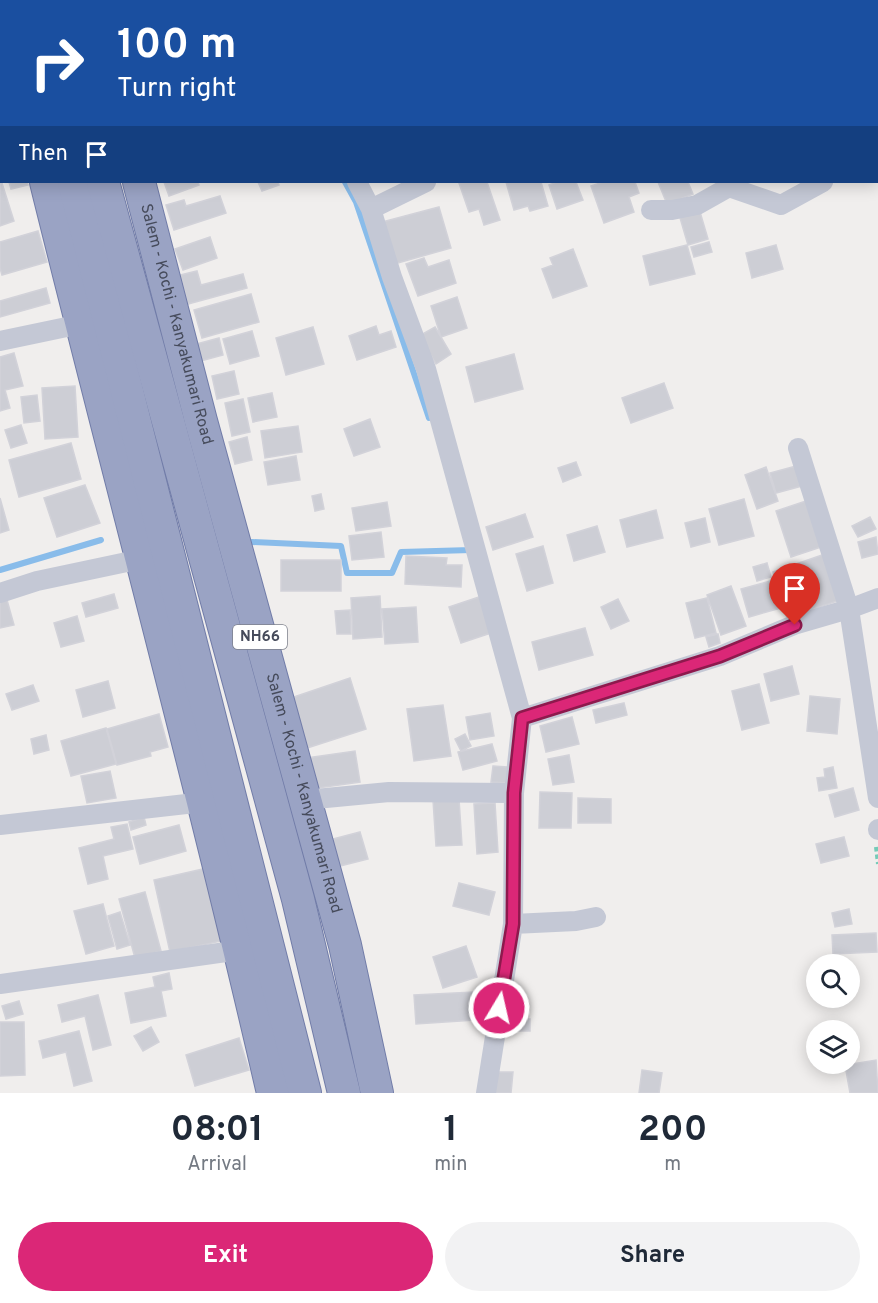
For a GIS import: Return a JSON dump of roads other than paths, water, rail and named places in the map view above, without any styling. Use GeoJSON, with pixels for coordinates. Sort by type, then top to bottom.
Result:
{"type":"FeatureCollection","features":[{"type":"Feature","properties":{"kind":"highway"},"geometry":{"type":"LineString","coordinates":[[46,183],[204,802],[273,1093]]}},
{"type":"Feature","properties":{"kind":"highway"},"geometry":{"type":"LineString","coordinates":[[74,183],[305,1093]]}},
{"type":"Feature","properties":{"kind":"highway"},"geometry":{"type":"LineString","coordinates":[[103,183],[298,899],[344,1093]]}},
{"type":"Feature","properties":{"kind":"highway","name":"Salem - Kochi - Kanyakumari Road"},"geometry":{"type":"LineString","coordinates":[[139,183],[201,421],[345,945],[377,1093]]}},
{"type":"Feature","properties":{"kind":"street"},"geometry":{"type":"LineString","coordinates":[[358,183],[371,209],[392,277],[426,369],[522,718],[514,793],[513,924],[486,1093]]}},
{"type":"Feature","properties":{"kind":"street"},"geometry":{"type":"LineString","coordinates":[[371,209],[424,183]]}},
{"type":"Feature","properties":{"kind":"street"},"geometry":{"type":"LineString","coordinates":[[651,210],[672,210],[697,205],[728,184],[781,205],[821,183]]}},
{"type":"Feature","properties":{"kind":"street"},"geometry":{"type":"LineString","coordinates":[[0,341],[81,324]]}},
{"type":"Feature","properties":{"kind":"street"},"geometry":{"type":"LineString","coordinates":[[798,448],[849,609],[878,798]]}},
{"type":"Feature","properties":{"kind":"street"},"geometry":{"type":"LineString","coordinates":[[0,593],[37,581],[141,560]]}},
{"type":"Feature","properties":{"kind":"street"},"geometry":{"type":"LineString","coordinates":[[522,718],[720,656],[795,625],[878,598]]}},
{"type":"Feature","properties":{"kind":"street"},"geometry":{"type":"LineString","coordinates":[[305,800],[389,792],[514,793]]}},
{"type":"Feature","properties":{"kind":"street"},"geometry":{"type":"LineString","coordinates":[[0,825],[204,802]]}},
{"type":"Feature","properties":{"kind":"street"},"geometry":{"type":"LineString","coordinates":[[513,924],[576,921],[596,917]]}},
{"type":"Feature","properties":{"kind":"street"},"geometry":{"type":"LineString","coordinates":[[0,984],[240,950]]}},
{"type":"Feature","properties":{"kind":"waterway"},"geometry":{"type":"LineString","coordinates":[[346,183],[356,202],[429,418]]}},
{"type":"Feature","properties":{"kind":"waterway"},"geometry":{"type":"LineString","coordinates":[[0,570],[101,540]]}},
{"type":"Feature","properties":{"kind":"waterway"},"geometry":{"type":"LineString","coordinates":[[252,542],[341,546],[347,573],[392,573],[401,552],[471,550],[470,548]]}}]}
